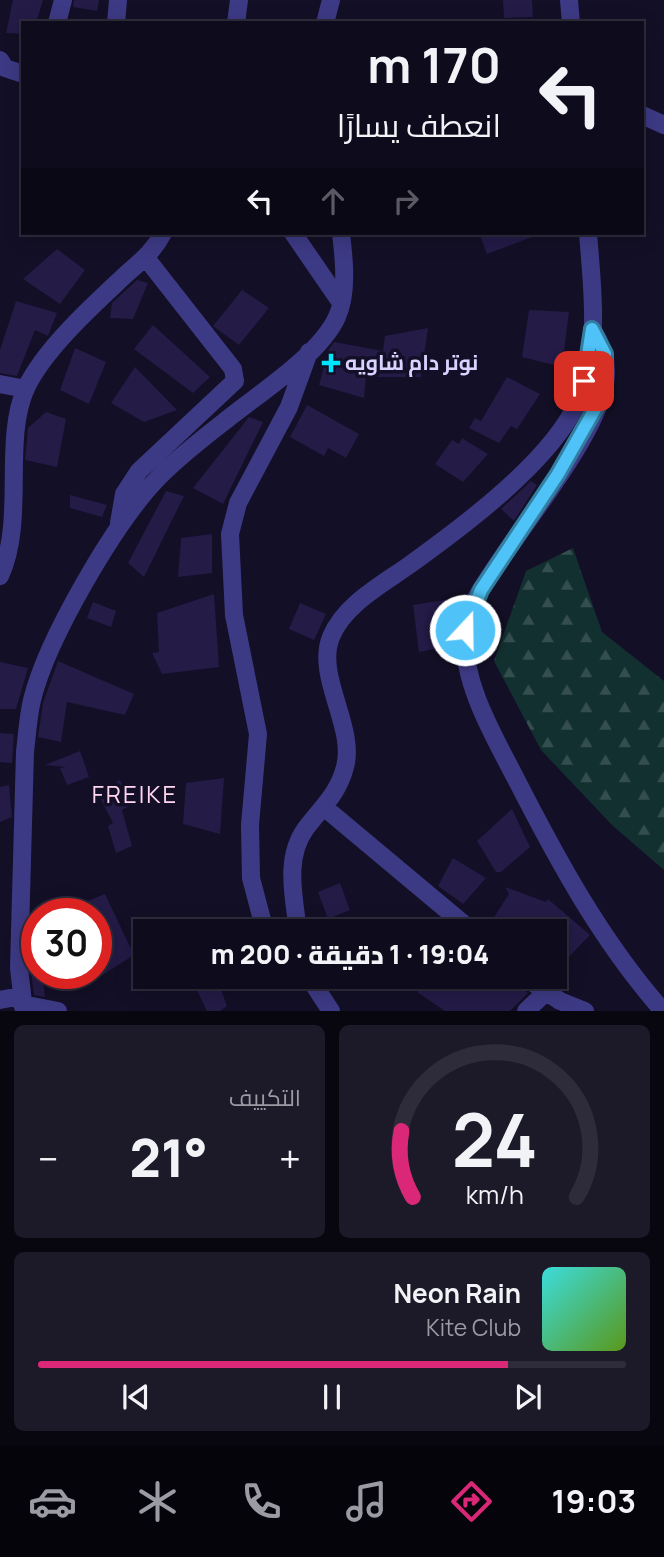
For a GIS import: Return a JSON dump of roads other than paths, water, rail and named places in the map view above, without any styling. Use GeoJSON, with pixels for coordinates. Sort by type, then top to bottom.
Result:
{"type":"FeatureCollection","features":[{"type":"Feature","properties":{"kind":"street"},"geometry":{"type":"LineString","coordinates":[[58,21],[63,0]]}},
{"type":"Feature","properties":{"kind":"street"},"geometry":{"type":"LineString","coordinates":[[117,21],[118,0]]}},
{"type":"Feature","properties":{"kind":"street"},"geometry":{"type":"LineString","coordinates":[[236,21],[239,0]]}},
{"type":"Feature","properties":{"kind":"street"},"geometry":{"type":"LineString","coordinates":[[326,21],[331,0]]}},
{"type":"Feature","properties":{"kind":"street"},"geometry":{"type":"LineString","coordinates":[[569,0],[571,21]]}},
{"type":"Feature","properties":{"kind":"street"},"geometry":{"type":"LineString","coordinates":[[0,60],[5,68],[21,73]]}},
{"type":"Feature","properties":{"kind":"street"},"geometry":{"type":"LineString","coordinates":[[644,116],[664,125]]}},
{"type":"Feature","properties":{"kind":"street"},"geometry":{"type":"LineString","coordinates":[[0,576],[9,551],[17,438],[26,389],[62,340],[146,258],[162,235]]}},
{"type":"Feature","properties":{"kind":"street"},"geometry":{"type":"LineString","coordinates":[[294,235],[341,303]]}},
{"type":"Feature","properties":{"kind":"street"},"geometry":{"type":"LineString","coordinates":[[22,1004],[24,780],[33,699],[66,621],[117,531],[159,476],[309,352],[336,319],[341,303],[341,235]]}},
{"type":"Feature","properties":{"kind":"street"},"geometry":{"type":"LineString","coordinates":[[297,919],[292,859],[306,828],[338,789],[346,763],[334,687],[326,667],[327,649],[337,625],[368,594],[479,512],[562,428],[579,400],[589,362],[593,304],[589,235]]}},
{"type":"Feature","properties":{"kind":"street"},"geometry":{"type":"LineString","coordinates":[[117,531],[128,485],[195,417],[235,382],[233,369],[146,258]]}},
{"type":"Feature","properties":{"kind":"street"},"geometry":{"type":"LineString","coordinates":[[592,329],[605,354],[605,385],[599,402],[564,465],[481,590],[465,630],[466,650],[486,718],[550,846],[597,923],[663,1011]]}},
{"type":"Feature","properties":{"kind":"street"},"geometry":{"type":"LineString","coordinates":[[262,919],[251,878],[250,825],[258,734],[234,615],[230,534],[238,503],[301,381],[309,352]]}},
{"type":"Feature","properties":{"kind":"street"},"geometry":{"type":"LineString","coordinates":[[0,384],[26,389]]}},
{"type":"Feature","properties":{"kind":"street"},"geometry":{"type":"LineString","coordinates":[[325,808],[458,919]]}},
{"type":"Feature","properties":{"kind":"street"},"geometry":{"type":"LineString","coordinates":[[317,989],[331,1011]]}},
{"type":"Feature","properties":{"kind":"street"},"geometry":{"type":"LineString","coordinates":[[542,989],[585,1011]]}},
{"type":"Feature","properties":{"kind":"street"},"geometry":{"type":"LineString","coordinates":[[526,1011],[546,992]]}},
{"type":"Feature","properties":{"kind":"street"},"geometry":{"type":"LineString","coordinates":[[0,1000],[58,1011]]}},
{"type":"Feature","properties":{"kind":"place","name":"نوتر دام شاويه"},"geometry":{"type":"Point","coordinates":[331,363]}},
{"type":"Feature","properties":{"kind":"district","name":"FREIKE"},"geometry":{"type":"Point","coordinates":[135,795]}}]}
